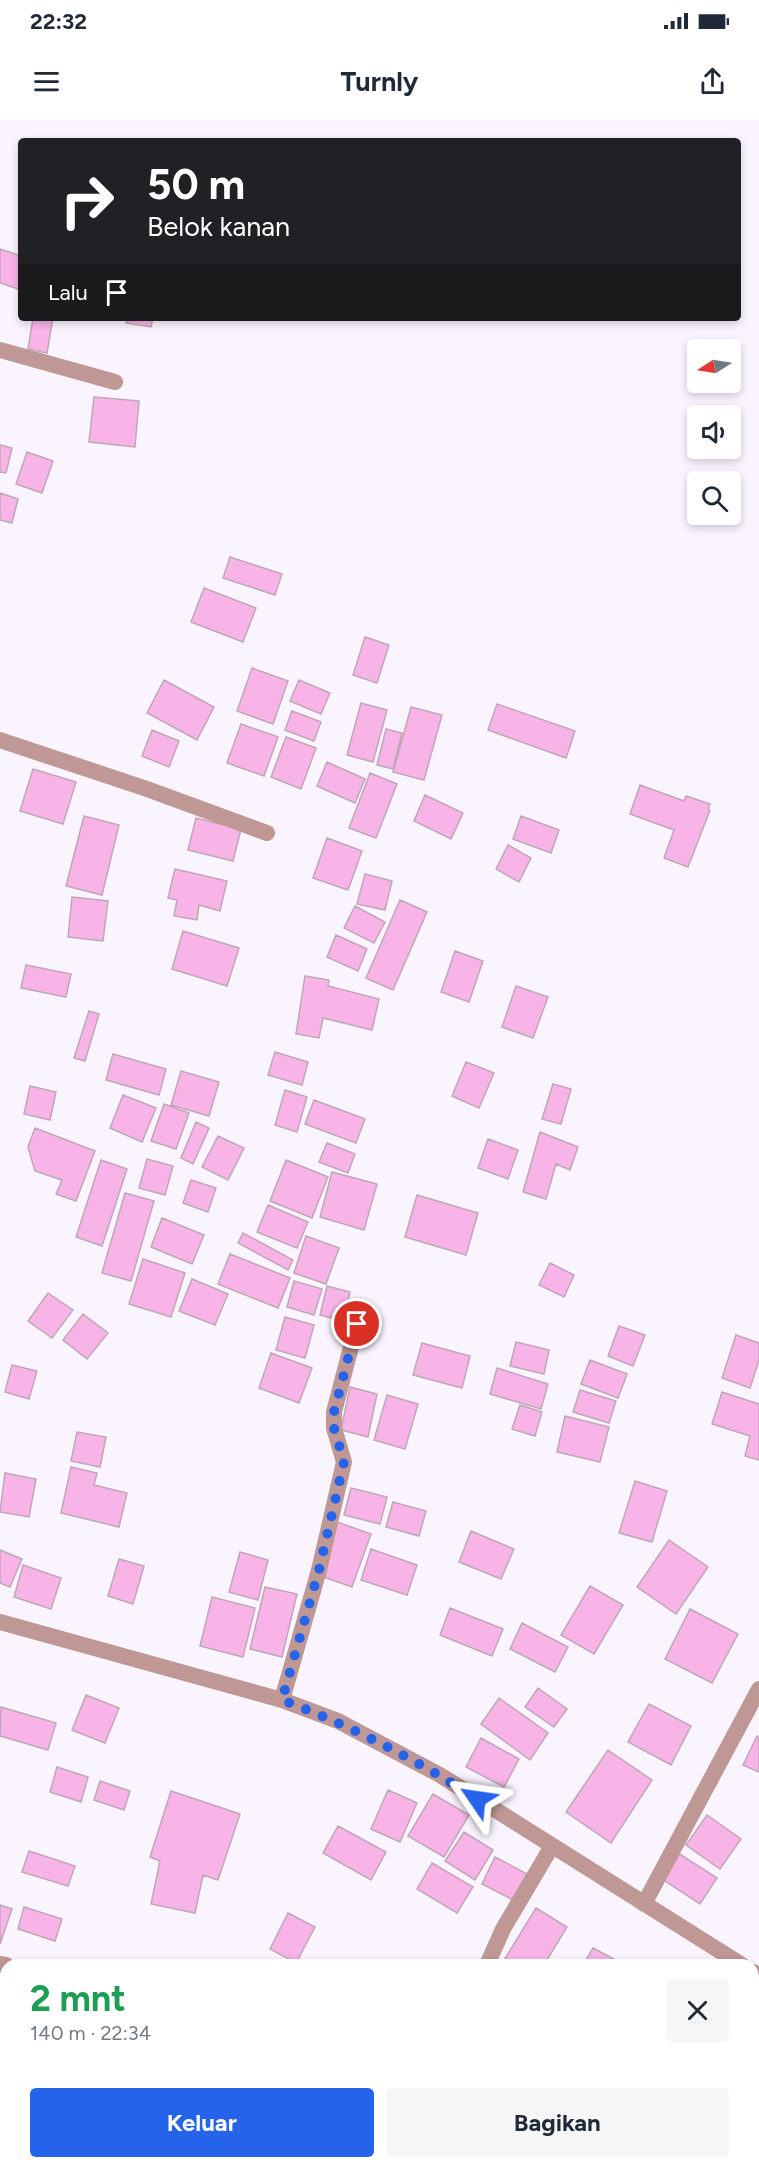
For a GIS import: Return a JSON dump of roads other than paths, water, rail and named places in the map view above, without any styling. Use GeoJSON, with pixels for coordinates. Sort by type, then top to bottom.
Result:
{"type":"FeatureCollection","features":[{"type":"Feature","properties":{"kind":"street"},"geometry":{"type":"LineString","coordinates":[[0,350],[115,382]]}},
{"type":"Feature","properties":{"kind":"street"},"geometry":{"type":"LineString","coordinates":[[0,741],[147,789],[267,834]]}},
{"type":"Feature","properties":{"kind":"street"},"geometry":{"type":"LineString","coordinates":[[282,1700],[319,1570],[344,1462],[334,1428],[334,1412],[357,1324]]}},
{"type":"Feature","properties":{"kind":"street"},"geometry":{"type":"LineString","coordinates":[[0,1622],[282,1700],[338,1721],[440,1775],[732,1959]]}},
{"type":"Feature","properties":{"kind":"street"},"geometry":{"type":"LineString","coordinates":[[644,1904],[759,1689]]}},
{"type":"Feature","properties":{"kind":"street"},"geometry":{"type":"LineString","coordinates":[[490,1959],[503,1929],[552,1846]]}}]}
